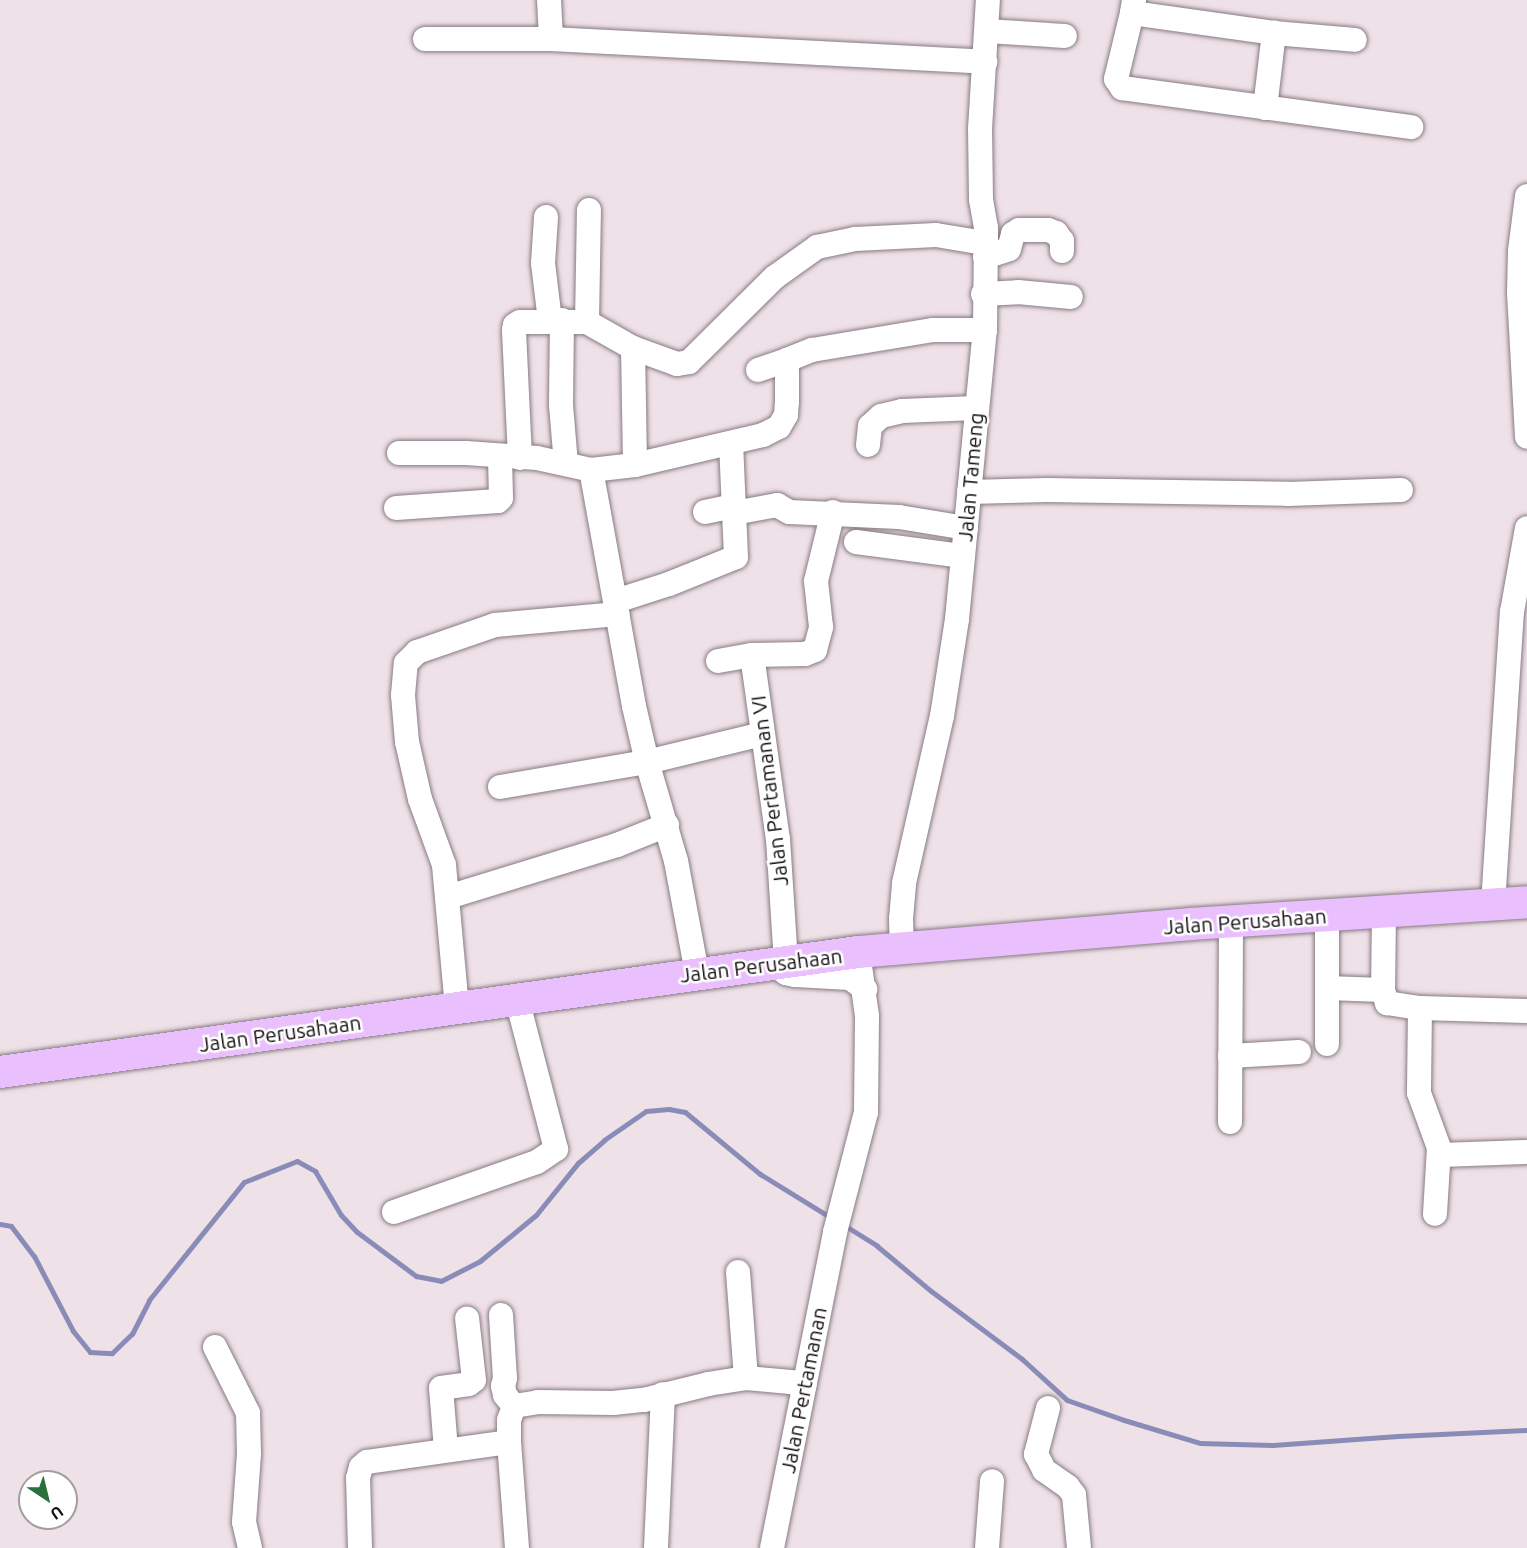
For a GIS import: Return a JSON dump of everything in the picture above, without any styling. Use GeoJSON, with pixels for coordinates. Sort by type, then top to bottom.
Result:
{"type":"FeatureCollection","features":[{"type":"Feature","properties":{"kind":"main road","name":"Jalan Perusahaan"},"geometry":{"type":"LineString","coordinates":[[0,1072],[858,952],[1231,922],[1527,902]]}},
{"type":"Feature","properties":{"kind":"street"},"geometry":{"type":"LineString","coordinates":[[549,0],[552,39]]}},
{"type":"Feature","properties":{"kind":"street","name":"Jalan Tameng"},"geometry":{"type":"LineString","coordinates":[[902,948],[901,919],[904,883],[942,716],[957,619],[975,408],[985,330],[983,294],[985,250],[980,129],[988,0]]}},
{"type":"Feature","properties":{"kind":"street"},"geometry":{"type":"LineString","coordinates":[[1355,40],[1274,33],[1133,7],[1116,79],[1119,87],[1411,127]]}},
{"type":"Feature","properties":{"kind":"street"},"geometry":{"type":"LineString","coordinates":[[987,31],[1065,36]]}},
{"type":"Feature","properties":{"kind":"street"},"geometry":{"type":"LineString","coordinates":[[1265,108],[1274,33]]}},
{"type":"Feature","properties":{"kind":"street"},"geometry":{"type":"LineString","coordinates":[[425,39],[552,39],[985,62]]}},
{"type":"Feature","properties":{"kind":"street"},"geometry":{"type":"LineString","coordinates":[[1527,196],[1520,250],[1519,293],[1527,437]]}},
{"type":"Feature","properties":{"kind":"street"},"geometry":{"type":"LineString","coordinates":[[587,322],[589,210]]}},
{"type":"Feature","properties":{"kind":"street"},"geometry":{"type":"LineString","coordinates":[[546,217],[543,263],[556,321],[566,464]]}},
{"type":"Feature","properties":{"kind":"street"},"geometry":{"type":"LineString","coordinates":[[396,508],[498,501],[501,498],[510,458],[515,325],[556,321],[587,322],[633,348],[677,364],[689,362],[775,277],[807,251],[826,243],[936,235],[985,250],[1009,249],[1013,234],[1020,230],[1056,233],[1062,241],[1062,251]]}},
{"type":"Feature","properties":{"kind":"street"},"geometry":{"type":"LineString","coordinates":[[983,294],[1018,292],[1071,297]]}},
{"type":"Feature","properties":{"kind":"street"},"geometry":{"type":"LineString","coordinates":[[758,370],[812,350],[858,341],[933,330],[985,330]]}},
{"type":"Feature","properties":{"kind":"street"},"geometry":{"type":"LineString","coordinates":[[633,348],[635,465]]}},
{"type":"Feature","properties":{"kind":"street"},"geometry":{"type":"LineString","coordinates":[[399,453],[466,453],[566,464],[591,470],[635,465],[731,443],[763,435],[783,422],[787,402],[787,360]]}},
{"type":"Feature","properties":{"kind":"street"},"geometry":{"type":"LineString","coordinates":[[868,445],[870,426],[881,416],[902,411],[975,408]]}},
{"type":"Feature","properties":{"kind":"street"},"geometry":{"type":"LineString","coordinates":[[457,1008],[444,865],[420,799],[407,742],[403,696],[406,663],[417,652],[495,625],[617,607],[736,557],[731,443]]}},
{"type":"Feature","properties":{"kind":"street"},"geometry":{"type":"LineString","coordinates":[[591,470],[647,762],[667,825],[697,973]]}},
{"type":"Feature","properties":{"kind":"street"},"geometry":{"type":"LineString","coordinates":[[969,492],[1055,490],[1288,494],[1401,490]]}},
{"type":"Feature","properties":{"kind":"street"},"geometry":{"type":"LineString","coordinates":[[705,512],[771,505],[781,506],[789,512],[833,512],[899,518],[966,528]]}},
{"type":"Feature","properties":{"kind":"street"},"geometry":{"type":"LineString","coordinates":[[718,661],[752,655],[805,654],[815,650],[821,627],[816,581],[833,512]]}},
{"type":"Feature","properties":{"kind":"street"},"geometry":{"type":"LineString","coordinates":[[1493,904],[1512,612],[1524,563],[1527,528]]}},
{"type":"Feature","properties":{"kind":"street"},"geometry":{"type":"LineString","coordinates":[[856,542],[963,556]]}},
{"type":"Feature","properties":{"kind":"street","name":"Jalan Pertamanan VI"},"geometry":{"type":"LineString","coordinates":[[752,655],[778,839],[779,963]]}},
{"type":"Feature","properties":{"kind":"street"},"geometry":{"type":"LineString","coordinates":[[500,787],[647,762],[762,734]]}},
{"type":"Feature","properties":{"kind":"street"},"geometry":{"type":"LineString","coordinates":[[448,897],[617,845],[667,825]]}},
{"type":"Feature","properties":{"kind":"street"},"geometry":{"type":"LineString","coordinates":[[1384,912],[1383,990],[1388,1004],[1420,1008],[1527,1011]]}},
{"type":"Feature","properties":{"kind":"street"},"geometry":{"type":"LineString","coordinates":[[1327,915],[1327,1044]]}},
{"type":"Feature","properties":{"kind":"street"},"geometry":{"type":"LineString","coordinates":[[1230,1122],[1231,922]]}},
{"type":"Feature","properties":{"kind":"street","name":"Jalan Pertamanan"},"geometry":{"type":"LineString","coordinates":[[772,1548],[836,1232],[866,1112],[868,1045],[865,989],[858,952]]}},
{"type":"Feature","properties":{"kind":"street"},"geometry":{"type":"LineString","coordinates":[[779,963],[786,973],[850,978],[865,989]]}},
{"type":"Feature","properties":{"kind":"street"},"geometry":{"type":"LineString","coordinates":[[1327,988],[1383,990]]}},
{"type":"Feature","properties":{"kind":"street"},"geometry":{"type":"LineString","coordinates":[[394,1212],[537,1162],[555,1145],[517,999]]}},
{"type":"Feature","properties":{"kind":"street"},"geometry":{"type":"LineString","coordinates":[[1420,1008],[1419,1093],[1422,1107],[1435,1132],[1439,1155],[1435,1214]]}},
{"type":"Feature","properties":{"kind":"street"},"geometry":{"type":"LineString","coordinates":[[1230,1056],[1299,1052]]}},
{"type":"Feature","properties":{"kind":"street"},"geometry":{"type":"LineString","coordinates":[[1439,1155],[1527,1152]]}},
{"type":"Feature","properties":{"kind":"street"},"geometry":{"type":"LineString","coordinates":[[738,1272],[746,1378]]}},
{"type":"Feature","properties":{"kind":"street"},"geometry":{"type":"LineString","coordinates":[[501,1315],[505,1378],[503,1386],[505,1395],[514,1406]]}},
{"type":"Feature","properties":{"kind":"street"},"geometry":{"type":"LineString","coordinates":[[446,1450],[441,1388],[469,1384],[474,1380],[467,1318]]}},
{"type":"Feature","properties":{"kind":"street"},"geometry":{"type":"LineString","coordinates":[[215,1347],[248,1413],[249,1454],[244,1522],[250,1548]]}},
{"type":"Feature","properties":{"kind":"street"},"geometry":{"type":"LineString","coordinates":[[514,1406],[538,1402],[613,1403],[644,1400],[746,1378],[791,1382],[804,1386]]}},
{"type":"Feature","properties":{"kind":"street"},"geometry":{"type":"LineString","coordinates":[[656,1548],[663,1395]]}},
{"type":"Feature","properties":{"kind":"street"},"geometry":{"type":"LineString","coordinates":[[514,1406],[509,1420],[509,1442],[517,1548]]}},
{"type":"Feature","properties":{"kind":"street"},"geometry":{"type":"LineString","coordinates":[[1048,1408],[1036,1454],[1044,1470],[1068,1487],[1074,1496],[1079,1548]]}},
{"type":"Feature","properties":{"kind":"street"},"geometry":{"type":"LineString","coordinates":[[360,1548],[358,1478],[361,1467],[367,1462],[385,1457],[509,1442]]}},
{"type":"Feature","properties":{"kind":"street"},"geometry":{"type":"LineString","coordinates":[[987,1548],[992,1481]]}},
{"type":"Feature","properties":{"kind":"waterway"},"geometry":{"type":"LineString","coordinates":[[0,1224],[11,1226],[34,1256],[73,1331],[90,1352],[112,1353],[132,1334],[149,1300],[244,1182],[297,1161],[315,1171],[341,1215],[357,1232],[416,1276],[441,1281],[480,1261],[536,1215],[578,1163],[604,1140],[646,1111],[669,1109],[685,1112],[760,1174],[833,1219]]}},
{"type":"Feature","properties":{"kind":"waterway"},"geometry":{"type":"LineString","coordinates":[[844,1225],[877,1246],[931,1291],[1022,1359],[1067,1400],[1200,1443],[1273,1445],[1527,1430]]}}]}
